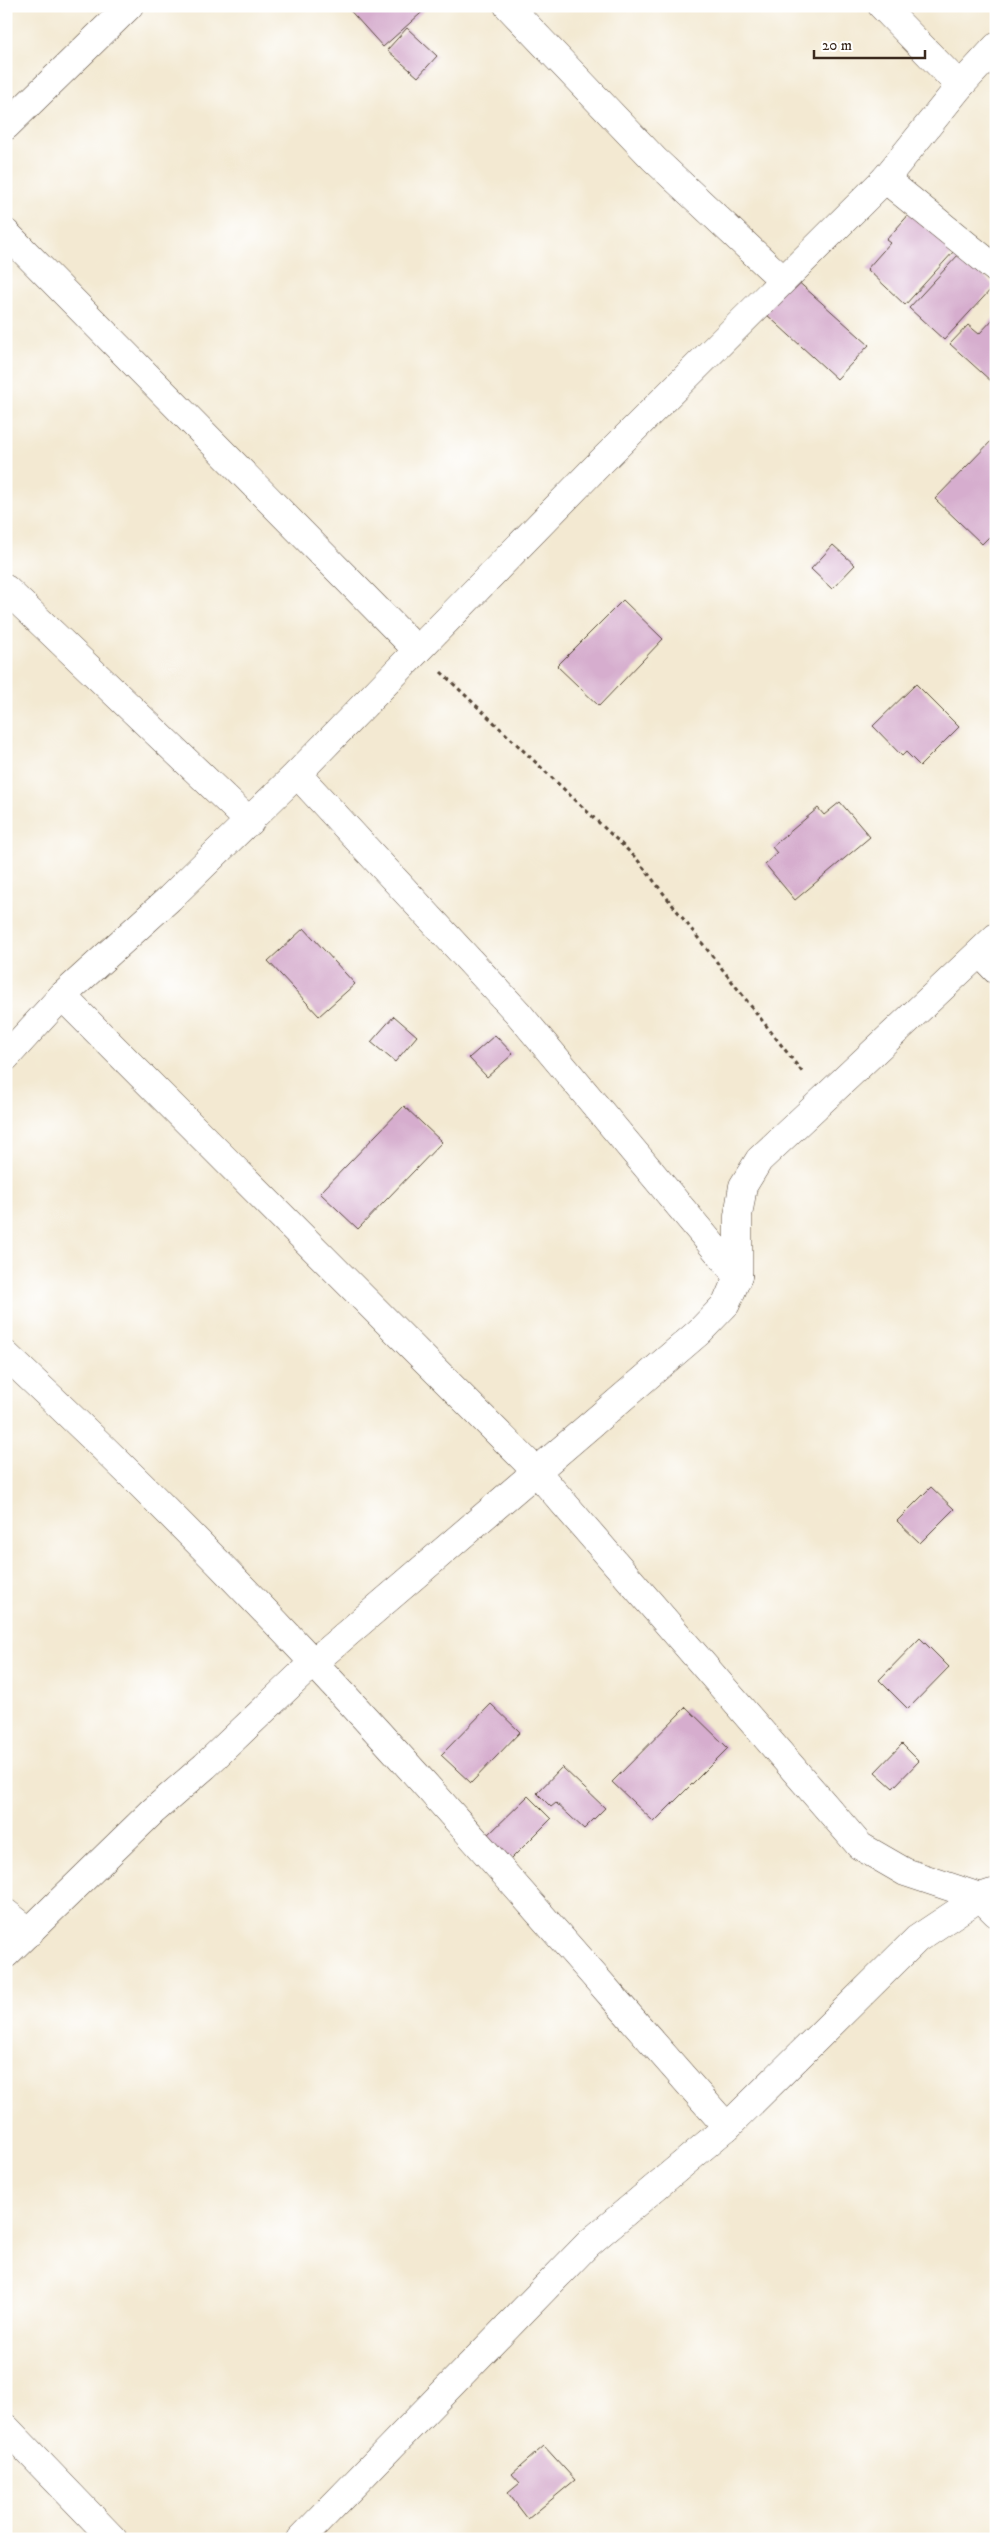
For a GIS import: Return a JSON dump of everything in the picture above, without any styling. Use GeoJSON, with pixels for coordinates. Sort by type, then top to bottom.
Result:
{"type":"FeatureCollection","features":[{"type":"Feature","properties":{"kind":"street"},"geometry":{"type":"LineString","coordinates":[[508,6],[654,159],[782,279]]}},
{"type":"Feature","properties":{"kind":"street"},"geometry":{"type":"LineString","coordinates":[[882,6],[960,86]]}},
{"type":"Feature","properties":{"kind":"street"},"geometry":{"type":"LineString","coordinates":[[6,126],[126,7]]}},
{"type":"Feature","properties":{"kind":"street"},"geometry":{"type":"LineString","coordinates":[[6,1057],[62,996],[250,822],[782,279],[885,179],[960,86],[996,47]]}},
{"type":"Feature","properties":{"kind":"street"},"geometry":{"type":"LineString","coordinates":[[885,179],[996,269]]}},
{"type":"Feature","properties":{"kind":"street"},"geometry":{"type":"LineString","coordinates":[[6,233],[417,650]]}},
{"type":"Feature","properties":{"kind":"street"},"geometry":{"type":"LineString","coordinates":[[6,589],[250,822]]}},
{"type":"Feature","properties":{"kind":"street"},"geometry":{"type":"LineString","coordinates":[[297,774],[518,1013],[738,1276]]}},
{"type":"Feature","properties":{"kind":"street"},"geometry":{"type":"LineString","coordinates":[[6,1954],[152,1812],[204,1766],[314,1662],[535,1470],[699,1332],[726,1304],[738,1276],[738,1216],[743,1186],[759,1160],[991,953]]}},
{"type":"Feature","properties":{"kind":"street"},"geometry":{"type":"LineString","coordinates":[[62,996],[535,1470],[824,1808],[860,1846],[905,1872],[990,1901]]}},
{"type":"Feature","properties":{"kind":"street"},"geometry":{"type":"LineString","coordinates":[[6,1354],[94,1438],[314,1662],[492,1860],[726,2127]]}},
{"type":"Feature","properties":{"kind":"street"},"geometry":{"type":"LineString","coordinates":[[301,2539],[589,2243],[726,2127],[917,1939],[990,1901]]}},
{"type":"Feature","properties":{"kind":"street"},"geometry":{"type":"LineString","coordinates":[[6,1913],[30,1932]]}},
{"type":"Feature","properties":{"kind":"street"},"geometry":{"type":"LineString","coordinates":[[6,2428],[114,2539]]}},
{"type":"Feature","properties":{"kind":"path"},"geometry":{"type":"LineString","coordinates":[[417,650],[636,858],[824,1100]]}},
{"type":"Feature","properties":{"kind":"building"},"geometry":{"type":"Polygon","coordinates":[[[346,6],[429,6],[383,47],[346,6]]]}},
{"type":"Feature","properties":{"kind":"building"},"geometry":{"type":"Polygon","coordinates":[[[407,28],[437,56],[418,77],[387,50],[407,28]]]}},
{"type":"Feature","properties":{"kind":"building"},"geometry":{"type":"Polygon","coordinates":[[[921,201],[964,240],[905,305],[867,269],[890,243],[886,240],[921,201]]]}},
{"type":"Feature","properties":{"kind":"building"},"geometry":{"type":"Polygon","coordinates":[[[959,254],[994,286],[944,340],[909,308],[959,254]]]}},
{"type":"Feature","properties":{"kind":"building"},"geometry":{"type":"Polygon","coordinates":[[[785,270],[869,345],[837,379],[754,303],[785,270]]]}},
{"type":"Feature","properties":{"kind":"building"},"geometry":{"type":"Polygon","coordinates":[[[996,316],[996,379],[992,382],[950,344],[968,325],[979,334],[996,316]]]}},
{"type":"Feature","properties":{"kind":"building"},"geometry":{"type":"Polygon","coordinates":[[[996,436],[996,530],[982,544],[935,499],[996,436]]]}},
{"type":"Feature","properties":{"kind":"building"},"geometry":{"type":"Polygon","coordinates":[[[833,545],[855,565],[832,589],[811,569],[833,545]]]}},
{"type":"Feature","properties":{"kind":"building"},"geometry":{"type":"Polygon","coordinates":[[[623,600],[663,639],[599,706],[557,666],[623,600]]]}},
{"type":"Feature","properties":{"kind":"building"},"geometry":{"type":"Polygon","coordinates":[[[916,684],[959,727],[920,766],[906,752],[902,756],[873,726],[916,684]]]}},
{"type":"Feature","properties":{"kind":"building"},"geometry":{"type":"Polygon","coordinates":[[[840,802],[870,837],[795,900],[765,864],[777,853],[772,847],[818,808],[824,815],[840,802]]]}},
{"type":"Feature","properties":{"kind":"building"},"geometry":{"type":"Polygon","coordinates":[[[304,928],[355,984],[319,1016],[268,961],[304,928]]]}},
{"type":"Feature","properties":{"kind":"building"},"geometry":{"type":"Polygon","coordinates":[[[394,1016],[417,1036],[395,1062],[371,1042],[394,1016]]]}},
{"type":"Feature","properties":{"kind":"building"},"geometry":{"type":"Polygon","coordinates":[[[495,1035],[513,1054],[487,1077],[469,1058],[495,1035]]]}},
{"type":"Feature","properties":{"kind":"building"},"geometry":{"type":"Polygon","coordinates":[[[404,1106],[442,1142],[358,1229],[320,1193],[404,1106]]]}},
{"type":"Feature","properties":{"kind":"building"},"geometry":{"type":"Polygon","coordinates":[[[931,1487],[954,1509],[920,1543],[897,1521],[931,1487]]]}},
{"type":"Feature","properties":{"kind":"building"},"geometry":{"type":"Polygon","coordinates":[[[920,1638],[949,1667],[908,1709],[879,1680],[920,1638]]]}},
{"type":"Feature","properties":{"kind":"building"},"geometry":{"type":"Polygon","coordinates":[[[491,1704],[520,1732],[471,1783],[441,1755],[491,1704]]]}},
{"type":"Feature","properties":{"kind":"building"},"geometry":{"type":"Polygon","coordinates":[[[686,1707],[728,1748],[654,1822],[612,1782],[686,1707]]]}},
{"type":"Feature","properties":{"kind":"building"},"geometry":{"type":"Polygon","coordinates":[[[902,1744],[919,1761],[893,1788],[875,1772],[902,1744]]]}},
{"type":"Feature","properties":{"kind":"building"},"geometry":{"type":"Polygon","coordinates":[[[562,1767],[605,1808],[584,1829],[556,1803],[551,1807],[537,1793],[562,1767]]]}},
{"type":"Feature","properties":{"kind":"building"},"geometry":{"type":"Polygon","coordinates":[[[528,1796],[551,1819],[509,1861],[485,1838],[528,1796]]]}},
{"type":"Feature","properties":{"kind":"building"},"geometry":{"type":"Polygon","coordinates":[[[544,2446],[575,2480],[528,2519],[508,2493],[520,2483],[512,2474],[544,2446]]]}}]}
